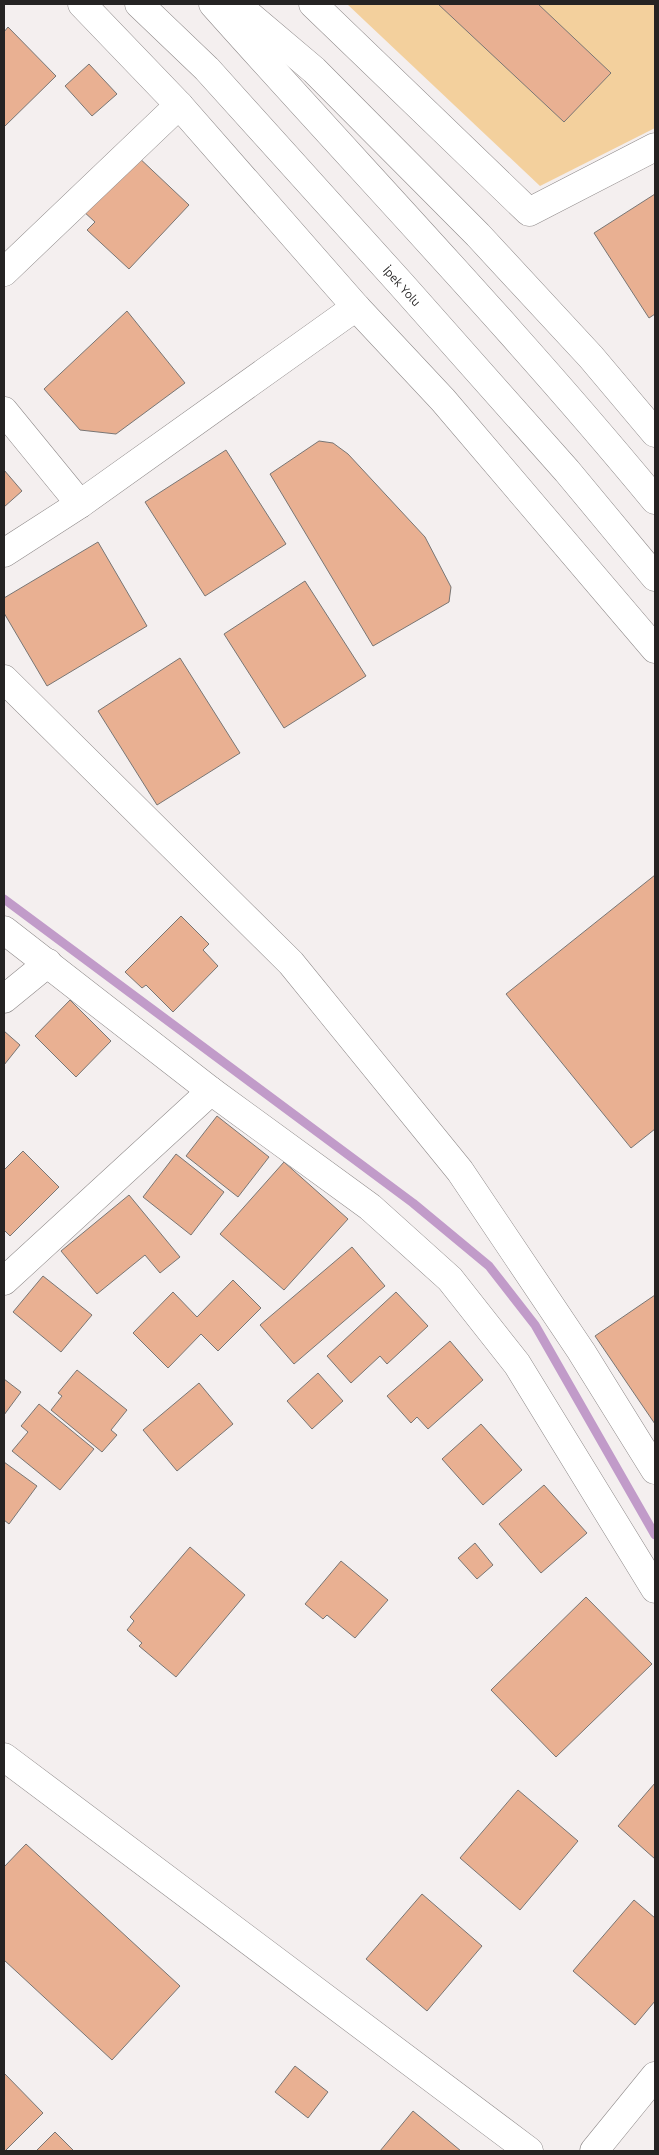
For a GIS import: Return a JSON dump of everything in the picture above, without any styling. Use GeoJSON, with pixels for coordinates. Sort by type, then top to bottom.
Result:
{"type":"FeatureCollection","features":[{"type":"Feature","properties":{"kind":"main road"},"geometry":{"type":"LineString","coordinates":[[82,4],[179,105],[356,306],[443,400],[655,648]]}},
{"type":"Feature","properties":{"kind":"main road","name":"İpek Yolu"},"geometry":{"type":"LineString","coordinates":[[139,4],[207,70],[401,284],[567,471],[655,577]]}},
{"type":"Feature","properties":{"kind":"main road"},"geometry":{"type":"LineString","coordinates":[[213,4],[296,97],[442,254],[601,434],[655,500]]}},
{"type":"Feature","properties":{"kind":"main road"},"geometry":{"type":"LineString","coordinates":[[236,4],[314,70],[478,235],[591,357],[655,433]]}},
{"type":"Feature","properties":{"kind":"main road"},"geometry":{"type":"LineString","coordinates":[[313,4],[529,212],[655,147]]}},
{"type":"Feature","properties":{"kind":"main road"},"geometry":{"type":"LineString","coordinates":[[4,272],[179,105]]}},
{"type":"Feature","properties":{"kind":"main road"},"geometry":{"type":"LineString","coordinates":[[4,553],[80,504],[356,306]]}},
{"type":"Feature","properties":{"kind":"main road"},"geometry":{"type":"LineString","coordinates":[[4,411],[80,504]]}},
{"type":"Feature","properties":{"kind":"main road"},"geometry":{"type":"LineString","coordinates":[[4,679],[291,963],[460,1171],[581,1351],[655,1470]]}},
{"type":"Feature","properties":{"kind":"main road"},"geometry":{"type":"LineString","coordinates":[[4,930],[211,1091],[370,1207],[450,1279],[517,1364],[655,1589]]}},
{"type":"Feature","properties":{"kind":"main road"},"geometry":{"type":"LineString","coordinates":[[4,999],[48,963]]}},
{"type":"Feature","properties":{"kind":"main road"},"geometry":{"type":"LineString","coordinates":[[4,1281],[211,1091]]}},
{"type":"Feature","properties":{"kind":"main road"},"geometry":{"type":"LineString","coordinates":[[4,1757],[528,2151]]}},
{"type":"Feature","properties":{"kind":"main road"},"geometry":{"type":"LineString","coordinates":[[594,2151],[655,2076]]}},
{"type":"Feature","properties":{"kind":"shaded area"},"geometry":{"type":"Polygon","coordinates":[[[347,4],[655,4],[655,128],[540,186],[347,4]]]}},
{"type":"Feature","properties":{"kind":"building"},"geometry":{"type":"Polygon","coordinates":[[[438,4],[538,4],[611,73],[564,122],[438,4]]]}},
{"type":"Feature","properties":{"kind":"building"},"geometry":{"type":"Polygon","coordinates":[[[8,27],[56,76],[4,127],[4,32],[8,27]]]}},
{"type":"Feature","properties":{"kind":"building"},"geometry":{"type":"Polygon","coordinates":[[[89,64],[117,94],[92,116],[65,86],[89,64]]]}},
{"type":"Feature","properties":{"kind":"building"},"geometry":{"type":"Polygon","coordinates":[[[135,154],[189,205],[129,269],[87,230],[95,222],[82,210],[135,154]]]}},
{"type":"Feature","properties":{"kind":"building"},"geometry":{"type":"Polygon","coordinates":[[[655,194],[655,314],[649,318],[594,233],[655,194]]]}},
{"type":"Feature","properties":{"kind":"building"},"geometry":{"type":"Polygon","coordinates":[[[127,311],[185,383],[116,434],[80,430],[44,389],[127,311]]]}},
{"type":"Feature","properties":{"kind":"building"},"geometry":{"type":"Polygon","coordinates":[[[319,441],[333,443],[348,454],[425,537],[451,587],[449,602],[373,646],[270,474],[319,441]]]}},
{"type":"Feature","properties":{"kind":"building"},"geometry":{"type":"Polygon","coordinates":[[[226,450],[286,544],[205,596],[145,502],[226,450]]]}},
{"type":"Feature","properties":{"kind":"building"},"geometry":{"type":"Polygon","coordinates":[[[4,470],[22,491],[4,507],[4,470]]]}},
{"type":"Feature","properties":{"kind":"building"},"geometry":{"type":"Polygon","coordinates":[[[98,542],[147,626],[47,686],[4,613],[4,598],[98,542]]]}},
{"type":"Feature","properties":{"kind":"building"},"geometry":{"type":"Polygon","coordinates":[[[305,581],[366,676],[284,728],[224,634],[305,581]]]}},
{"type":"Feature","properties":{"kind":"building"},"geometry":{"type":"Polygon","coordinates":[[[180,658],[240,753],[157,805],[98,711],[180,658]]]}},
{"type":"Feature","properties":{"kind":"building"},"geometry":{"type":"Polygon","coordinates":[[[655,875],[655,1129],[631,1148],[506,994],[655,875]]]}},
{"type":"Feature","properties":{"kind":"building"},"geometry":{"type":"Polygon","coordinates":[[[181,916],[209,944],[203,950],[218,966],[173,1012],[146,985],[142,988],[125,972],[181,916]]]}},
{"type":"Feature","properties":{"kind":"building"},"geometry":{"type":"Polygon","coordinates":[[[70,1000],[111,1041],[76,1077],[35,1036],[70,1000]]]}},
{"type":"Feature","properties":{"kind":"building"},"geometry":{"type":"Polygon","coordinates":[[[4,1031],[20,1045],[4,1065],[4,1031]]]}},
{"type":"Feature","properties":{"kind":"building"},"geometry":{"type":"Polygon","coordinates":[[[217,1116],[269,1157],[238,1197],[186,1156],[217,1116]]]}},
{"type":"Feature","properties":{"kind":"building"},"geometry":{"type":"Polygon","coordinates":[[[23,1151],[59,1187],[10,1236],[4,1230],[4,1170],[23,1151]]]}},
{"type":"Feature","properties":{"kind":"building"},"geometry":{"type":"Polygon","coordinates":[[[176,1154],[224,1192],[191,1235],[143,1197],[176,1154]]]}},
{"type":"Feature","properties":{"kind":"building"},"geometry":{"type":"Polygon","coordinates":[[[284,1162],[348,1219],[284,1290],[220,1234],[284,1162]]]}},
{"type":"Feature","properties":{"kind":"building"},"geometry":{"type":"Polygon","coordinates":[[[129,1195],[180,1257],[160,1273],[145,1255],[97,1294],[61,1251],[129,1195]]]}},
{"type":"Feature","properties":{"kind":"building"},"geometry":{"type":"Polygon","coordinates":[[[352,1247],[385,1286],[294,1364],[260,1325],[352,1247]]]}},
{"type":"Feature","properties":{"kind":"building"},"geometry":{"type":"Polygon","coordinates":[[[43,1276],[92,1315],[61,1352],[13,1312],[43,1276]]]}},
{"type":"Feature","properties":{"kind":"building"},"geometry":{"type":"Polygon","coordinates":[[[233,1280],[261,1308],[218,1351],[201,1334],[168,1368],[133,1333],[173,1292],[197,1317],[233,1280]]]}},
{"type":"Feature","properties":{"kind":"building"},"geometry":{"type":"Polygon","coordinates":[[[396,1292],[428,1326],[387,1364],[380,1356],[351,1383],[327,1356],[396,1292]]]}},
{"type":"Feature","properties":{"kind":"building"},"geometry":{"type":"Polygon","coordinates":[[[655,1295],[655,1424],[595,1336],[655,1295]]]}},
{"type":"Feature","properties":{"kind":"building"},"geometry":{"type":"Polygon","coordinates":[[[450,1341],[483,1380],[428,1429],[417,1417],[411,1423],[387,1396],[450,1341]]]}},
{"type":"Feature","properties":{"kind":"building"},"geometry":{"type":"Polygon","coordinates":[[[77,1370],[127,1410],[111,1430],[117,1435],[102,1452],[51,1410],[62,1396],[58,1393],[77,1370]]]}},
{"type":"Feature","properties":{"kind":"building"},"geometry":{"type":"Polygon","coordinates":[[[318,1373],[343,1401],[312,1429],[287,1401],[318,1373]]]}},
{"type":"Feature","properties":{"kind":"building"},"geometry":{"type":"Polygon","coordinates":[[[4,1379],[21,1392],[4,1415],[4,1379]]]}},
{"type":"Feature","properties":{"kind":"building"},"geometry":{"type":"Polygon","coordinates":[[[199,1383],[233,1424],[177,1471],[143,1430],[199,1383]]]}},
{"type":"Feature","properties":{"kind":"building"},"geometry":{"type":"Polygon","coordinates":[[[39,1404],[94,1449],[60,1490],[12,1451],[28,1432],[21,1426],[39,1404]]]}},
{"type":"Feature","properties":{"kind":"building"},"geometry":{"type":"Polygon","coordinates":[[[481,1424],[522,1470],[483,1505],[442,1459],[481,1424]]]}},
{"type":"Feature","properties":{"kind":"building"},"geometry":{"type":"Polygon","coordinates":[[[4,1462],[37,1486],[9,1524],[4,1520],[4,1462]]]}},
{"type":"Feature","properties":{"kind":"building"},"geometry":{"type":"Polygon","coordinates":[[[544,1485],[587,1533],[541,1573],[499,1524],[544,1485]]]}},
{"type":"Feature","properties":{"kind":"building"},"geometry":{"type":"Polygon","coordinates":[[[475,1543],[493,1565],[477,1579],[458,1558],[475,1543]]]}},
{"type":"Feature","properties":{"kind":"building"},"geometry":{"type":"Polygon","coordinates":[[[190,1547],[245,1595],[176,1677],[139,1646],[142,1643],[127,1630],[134,1621],[130,1617],[190,1547]]]}},
{"type":"Feature","properties":{"kind":"building"},"geometry":{"type":"Polygon","coordinates":[[[341,1561],[388,1600],[355,1638],[327,1615],[323,1619],[305,1604],[341,1561]]]}},
{"type":"Feature","properties":{"kind":"building"},"geometry":{"type":"Polygon","coordinates":[[[586,1597],[652,1664],[556,1757],[491,1690],[586,1597]]]}},
{"type":"Feature","properties":{"kind":"building"},"geometry":{"type":"Polygon","coordinates":[[[655,1783],[655,1859],[618,1826],[655,1783]]]}},
{"type":"Feature","properties":{"kind":"building"},"geometry":{"type":"Polygon","coordinates":[[[518,1790],[578,1841],[520,1910],[460,1858],[518,1790]]]}},
{"type":"Feature","properties":{"kind":"building"},"geometry":{"type":"Polygon","coordinates":[[[26,1844],[180,1986],[112,2060],[4,1960],[4,1867],[26,1844]]]}},
{"type":"Feature","properties":{"kind":"building"},"geometry":{"type":"Polygon","coordinates":[[[422,1894],[482,1946],[427,2011],[366,1959],[422,1894]]]}},
{"type":"Feature","properties":{"kind":"building"},"geometry":{"type":"Polygon","coordinates":[[[634,1900],[655,1918],[655,2001],[635,2025],[573,1971],[634,1900]]]}},
{"type":"Feature","properties":{"kind":"building"},"geometry":{"type":"Polygon","coordinates":[[[295,2066],[328,2092],[308,2118],[275,2092],[295,2066]]]}},
{"type":"Feature","properties":{"kind":"building"},"geometry":{"type":"Polygon","coordinates":[[[4,2073],[43,2113],[5,2151],[4,2151],[4,2073]]]}},
{"type":"Feature","properties":{"kind":"building"},"geometry":{"type":"Polygon","coordinates":[[[413,2111],[461,2151],[380,2151],[413,2111]]]}},
{"type":"Feature","properties":{"kind":"building"},"geometry":{"type":"Polygon","coordinates":[[[55,2132],[74,2151],[36,2151],[55,2132]]]}},
{"type":"Feature","properties":{"kind":"waterway"},"geometry":{"type":"LineString","coordinates":[[4,899],[413,1203],[489,1266],[535,1325],[655,1535]]}}]}
